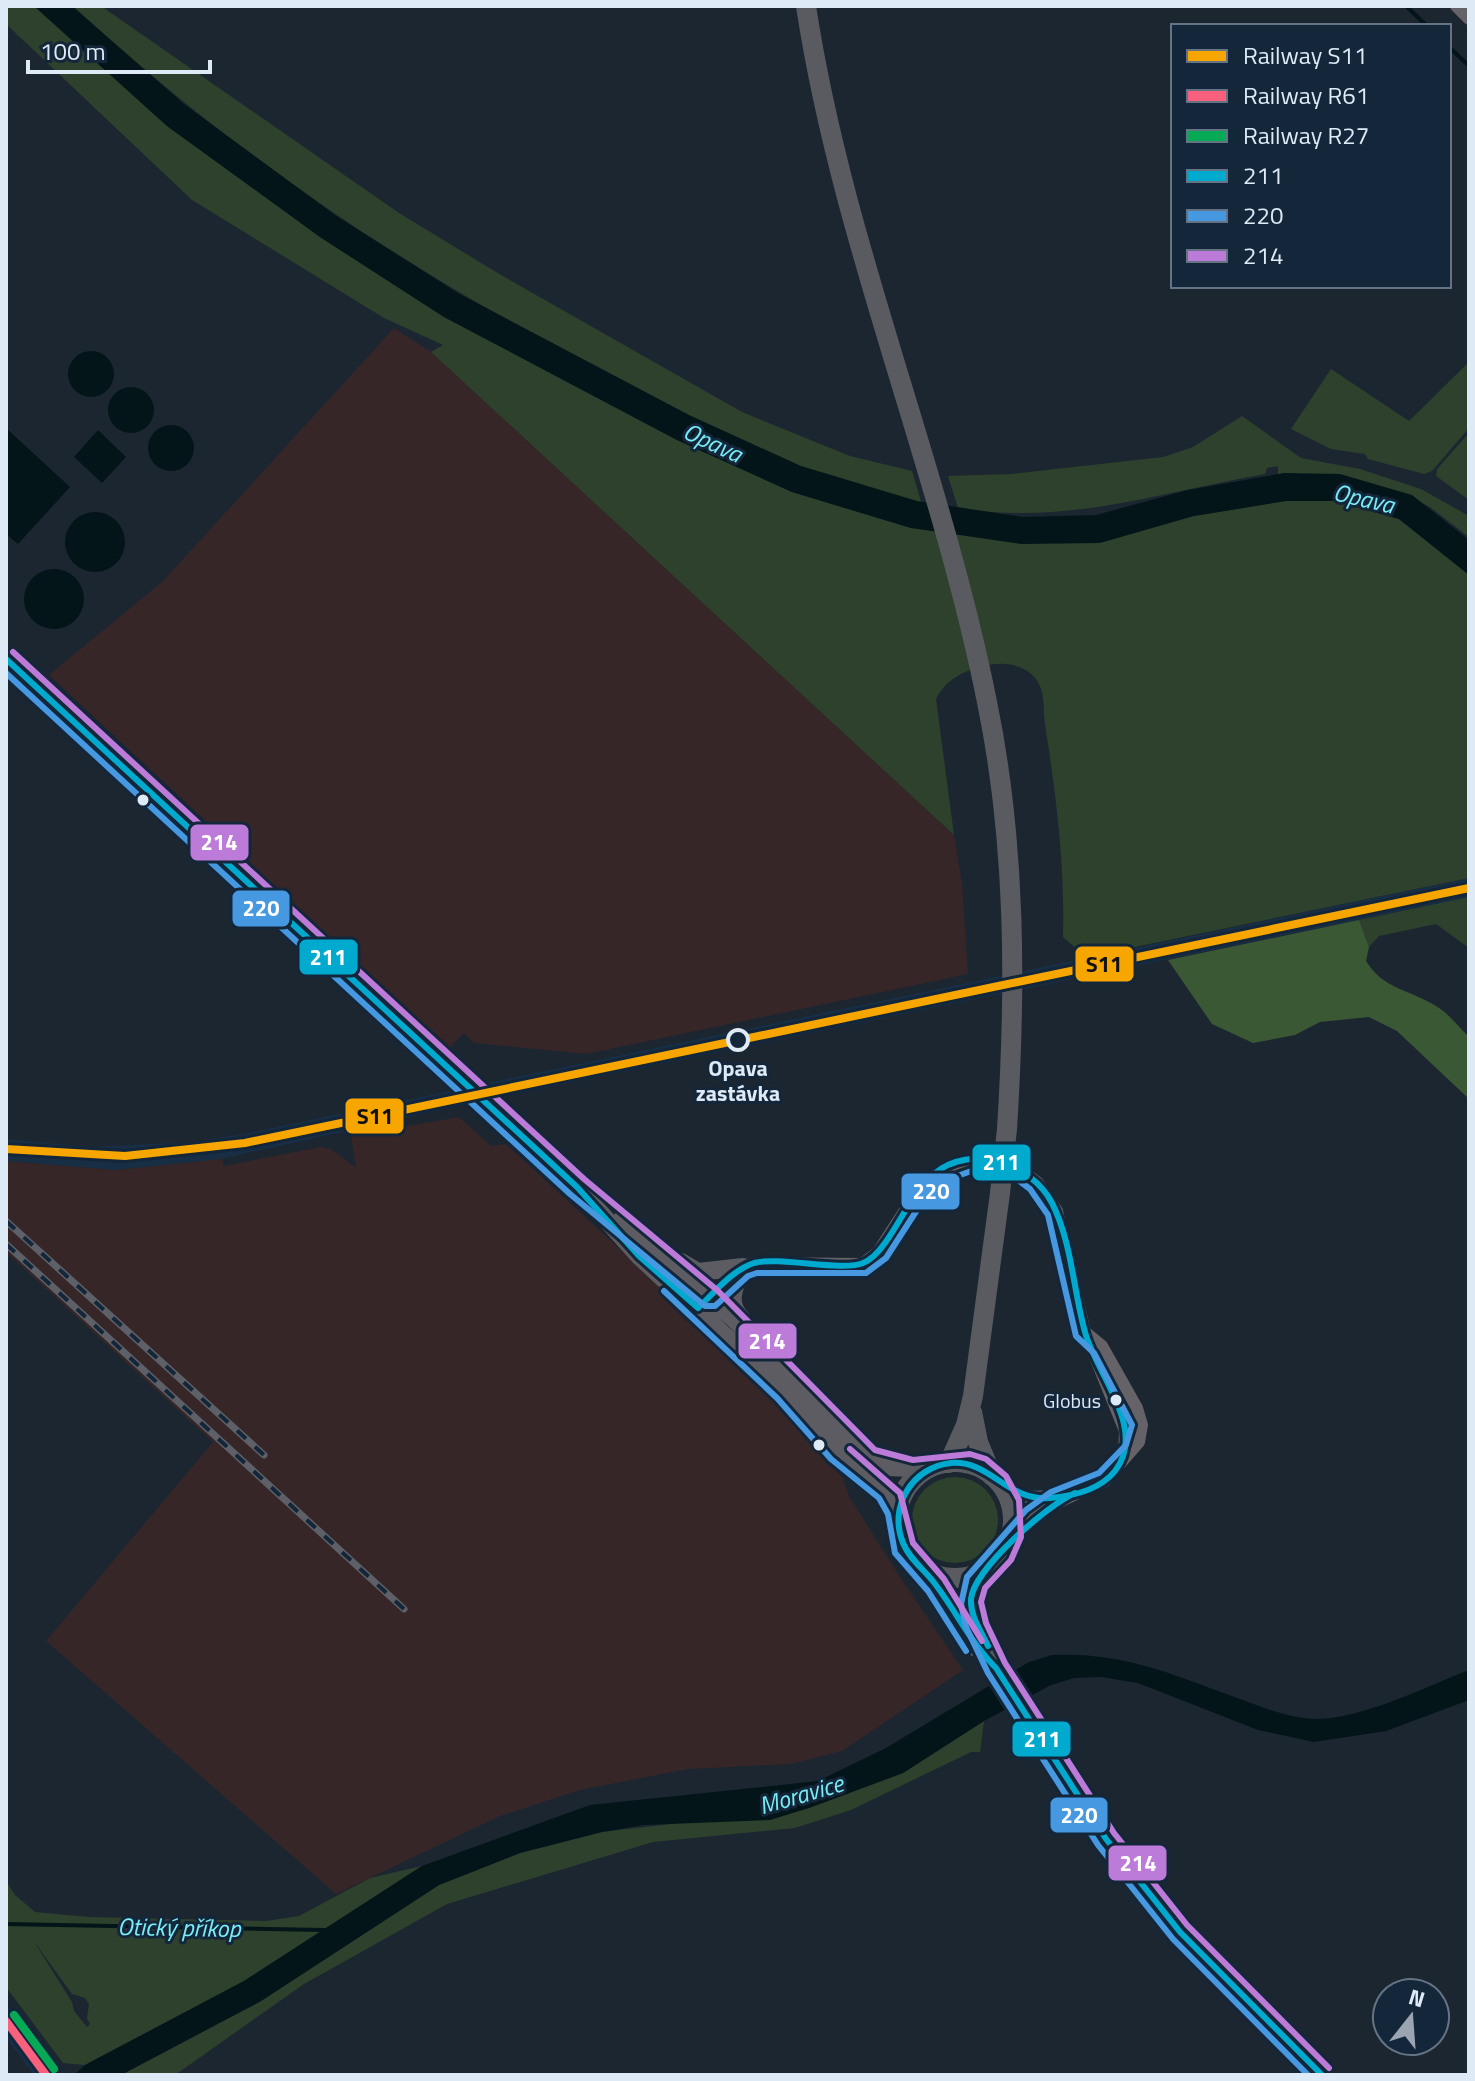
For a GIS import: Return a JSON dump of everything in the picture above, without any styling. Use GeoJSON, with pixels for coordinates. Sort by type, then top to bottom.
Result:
{"type":"FeatureCollection","features":[{"type":"Feature","properties":{"kind":"main road"},"geometry":{"type":"LineString","coordinates":[[806,6],[828,125],[952,557],[987,702],[1003,813],[1014,947],[1007,1129],[973,1396],[966,1425],[939,1466],[908,1488],[898,1512],[898,1527],[904,1548],[924,1569],[978,1652],[996,1668]]}},
{"type":"Feature","properties":{"kind":"main road"},"geometry":{"type":"LineString","coordinates":[[924,1569],[952,1578],[982,1572],[999,1558],[1008,1544],[1013,1513],[973,1425],[973,1396]]}},
{"type":"Feature","properties":{"kind":"main road"},"geometry":{"type":"LineString","coordinates":[[939,1466],[975,1466],[997,1481]]}},
{"type":"Feature","properties":{"kind":"main road"},"geometry":{"type":"LineString","coordinates":[[982,1572],[971,1604],[976,1625],[996,1668],[1106,1839],[1180,1932],[1322,2075]]}},
{"type":"Feature","properties":{"kind":"street"},"geometry":{"type":"LineString","coordinates":[[1456,6],[1469,19]]}},
{"type":"Feature","properties":{"kind":"street"},"geometry":{"type":"LineString","coordinates":[[6,659],[577,1187],[607,1210],[836,1423],[861,1450],[878,1462],[899,1469],[939,1466]]}},
{"type":"Feature","properties":{"kind":"street"},"geometry":{"type":"LineString","coordinates":[[607,1210],[632,1223],[690,1269],[710,1273],[769,1261],[862,1264],[883,1246],[926,1181],[960,1163],[993,1161],[1028,1175],[1045,1191],[1057,1211],[1085,1332],[1125,1431],[1124,1458],[1105,1481],[1041,1510],[1008,1544]]}},
{"type":"Feature","properties":{"kind":"street"},"geometry":{"type":"LineString","coordinates":[[577,1187],[639,1256],[704,1302],[838,1452],[887,1491],[898,1512]]}},
{"type":"Feature","properties":{"kind":"street"},"geometry":{"type":"LineString","coordinates":[[704,1302],[743,1267]]}},
{"type":"Feature","properties":{"kind":"street"},"geometry":{"type":"LineString","coordinates":[[743,1267],[732,1294],[736,1314],[829,1406],[836,1423]]}},
{"type":"Feature","properties":{"kind":"street"},"geometry":{"type":"LineString","coordinates":[[997,1481],[1026,1497],[1070,1495]]}},
{"type":"Feature","properties":{"kind":"shaded area"},"geometry":{"type":"Polygon","coordinates":[[[394,328],[431,352],[954,835],[962,883],[968,974],[586,1054],[474,1043],[464,1033],[449,1048],[49,675],[163,581],[394,328]]]}},
{"type":"Feature","properties":{"kind":"shaded area"},"geometry":{"type":"Polygon","coordinates":[[[1469,878],[1469,897],[463,1105],[208,1162],[116,1170],[6,1161],[6,1139],[90,1147],[193,1142],[243,1134],[1469,878]]]}},
{"type":"Feature","properties":{"kind":"shaded area"},"geometry":{"type":"Polygon","coordinates":[[[459,1117],[491,1146],[506,1144],[683,1307],[698,1327],[770,1396],[842,1477],[849,1496],[963,1670],[842,1751],[791,1764],[688,1769],[580,1790],[500,1816],[336,1894],[46,1641],[213,1442],[6,1252],[6,1161],[116,1170],[222,1159],[224,1166],[321,1147],[331,1149],[356,1168],[351,1136],[459,1117]]]}},
{"type":"Feature","properties":{"kind":"shaded area"},"geometry":{"type":"Polygon","coordinates":[[[6,2005],[59,2075],[34,2075],[6,2038],[6,2005]]]}},
{"type":"Feature","properties":{"kind":"green space"},"geometry":{"type":"Polygon","coordinates":[[[6,6],[34,6],[167,126],[320,237],[444,317],[677,440],[792,492],[911,528],[1194,516],[1286,501],[1336,501],[1399,519],[1469,575],[1469,878],[1086,957],[1063,937],[1061,857],[1043,697],[1038,682],[1029,672],[1010,664],[980,667],[952,680],[936,699],[954,835],[431,352],[443,345],[384,318],[192,200],[6,24],[6,6]]]}},
{"type":"Feature","properties":{"kind":"green space"},"geometry":{"type":"Polygon","coordinates":[[[73,6],[101,6],[399,213],[501,275],[742,412],[850,456],[912,471],[922,505],[831,478],[766,453],[542,339],[470,298],[400,256],[264,164],[199,114],[73,6]]]}},
{"type":"Feature","properties":{"kind":"green space"},"geometry":{"type":"Polygon","coordinates":[[[1469,362],[1469,428],[1432,471],[1424,474],[1368,459],[1365,454],[1331,449],[1291,429],[1331,369],[1409,421],[1469,362]]]}},
{"type":"Feature","properties":{"kind":"green space"},"geometry":{"type":"Polygon","coordinates":[[[1242,416],[1301,458],[1360,469],[1421,489],[1469,516],[1469,537],[1430,507],[1406,495],[1278,475],[1278,466],[1267,468],[1265,474],[1151,497],[1075,510],[1036,513],[958,508],[948,476],[1012,474],[1163,457],[1193,447],[1242,416]]]}},
{"type":"Feature","properties":{"kind":"green space"},"geometry":{"type":"Polygon","coordinates":[[[1469,433],[1469,500],[1436,476],[1437,469],[1469,433]]]}},
{"type":"Feature","properties":{"kind":"green space"},"geometry":{"type":"Polygon","coordinates":[[[1469,897],[1469,948],[1436,924],[1379,936],[1369,947],[1359,920],[1469,897]]]}},
{"type":"Feature","properties":{"kind":"green space"},"geometry":{"type":"Polygon","coordinates":[[[1359,920],[1369,947],[1366,961],[1373,971],[1389,984],[1440,1009],[1469,1037],[1469,1099],[1397,1031],[1369,1017],[1320,1022],[1295,1035],[1253,1043],[1212,1024],[1168,960],[1359,920]]]}},
{"type":"Feature","properties":{"kind":"green space"},"geometry":{"type":"Polygon","coordinates":[[[955,1477],[972,1480],[986,1489],[995,1503],[998,1520],[995,1537],[986,1551],[972,1560],[955,1563],[938,1560],[924,1551],[915,1537],[912,1520],[915,1503],[924,1489],[938,1480],[955,1477]]]}},
{"type":"Feature","properties":{"kind":"green space"},"geometry":{"type":"Polygon","coordinates":[[[984,1721],[980,1752],[971,1752],[851,1810],[795,1828],[653,1842],[447,1904],[304,1984],[175,2075],[121,2075],[261,2001],[439,1885],[520,1853],[602,1832],[809,1808],[903,1773],[984,1721]]]}},
{"type":"Feature","properties":{"kind":"green space"},"geometry":{"type":"Polygon","coordinates":[[[422,1866],[244,1981],[85,2065],[63,2063],[6,1987],[6,1881],[15,1895],[35,1912],[89,1917],[266,1921],[299,1916],[370,1878],[422,1866]],[[33,1940],[72,2002],[74,2011],[87,2027],[90,2024],[87,2018],[89,2004],[85,1998],[72,1994],[33,1940]]]}},
{"type":"Feature","properties":{"kind":"water","name":"Opava"},"geometry":{"type":"Polygon","coordinates":[[[34,6],[72,6],[184,104],[335,215],[458,293],[689,415],[801,466],[917,501],[1023,517],[1096,515],[1188,490],[1284,473],[1340,474],[1412,495],[1469,540],[1469,575],[1399,519],[1336,501],[1286,501],[1194,516],[1100,543],[1021,544],[911,528],[792,492],[677,440],[444,317],[320,237],[167,126],[34,6]]]}},
{"type":"Feature","properties":{"kind":"water"},"geometry":{"type":"Polygon","coordinates":[[[91,351],[107,358],[114,374],[107,390],[91,397],[75,390],[68,374],[75,358],[91,351]]]}},
{"type":"Feature","properties":{"kind":"water"},"geometry":{"type":"Polygon","coordinates":[[[131,387],[147,394],[154,410],[147,426],[131,433],[115,426],[108,410],[115,394],[131,387]]]}},
{"type":"Feature","properties":{"kind":"water"},"geometry":{"type":"Polygon","coordinates":[[[171,425],[187,432],[194,448],[187,464],[171,471],[155,464],[148,448],[155,432],[171,425]]]}},
{"type":"Feature","properties":{"kind":"water"},"geometry":{"type":"Polygon","coordinates":[[[6,428],[70,487],[18,544],[6,534],[6,428]]]}},
{"type":"Feature","properties":{"kind":"water"},"geometry":{"type":"Polygon","coordinates":[[[98,430],[126,457],[102,483],[74,457],[98,430]]]}},
{"type":"Feature","properties":{"kind":"water"},"geometry":{"type":"Polygon","coordinates":[[[95,512],[107,514],[116,521],[123,530],[123,554],[116,563],[107,570],[95,572],[83,570],[74,563],[67,554],[65,542],[67,530],[74,521],[83,514],[95,512]]]}},
{"type":"Feature","properties":{"kind":"water"},"geometry":{"type":"Polygon","coordinates":[[[54,569],[66,571],[75,578],[82,587],[82,611],[75,620],[66,627],[54,629],[42,627],[33,620],[26,611],[24,599],[26,587],[33,578],[42,571],[54,569]]]}},
{"type":"Feature","properties":{"kind":"water","name":"Moravice"},"geometry":{"type":"Polygon","coordinates":[[[1052,1655],[1100,1657],[1143,1665],[1295,1717],[1336,1717],[1374,1708],[1469,1670],[1469,1700],[1386,1731],[1314,1742],[1258,1730],[1138,1683],[1101,1677],[1074,1678],[1051,1685],[984,1721],[903,1773],[809,1808],[770,1820],[644,1825],[602,1832],[520,1853],[439,1885],[261,2001],[121,2075],[74,2075],[85,2065],[244,1981],[422,1866],[590,1805],[818,1781],[886,1748],[1029,1662],[1052,1655]]]}},
{"type":"Feature","properties":{"kind":"waterway"},"geometry":{"type":"LineString","coordinates":[[1406,6],[1425,24]]}},
{"type":"Feature","properties":{"kind":"waterway"},"geometry":{"type":"LineString","coordinates":[[1451,49],[1469,66]]}},
{"type":"Feature","properties":{"kind":"waterway","name":"Otický příkop"},"geometry":{"type":"LineString","coordinates":[[6,1924],[324,1930]]}},
{"type":"Feature","properties":{"kind":"railway"},"geometry":{"type":"LineString","coordinates":[[6,1221],[264,1455]]}},
{"type":"Feature","properties":{"kind":"railway"},"geometry":{"type":"LineString","coordinates":[[6,1244],[404,1609]]}},
{"type":"Feature","properties":{"kind":"rail line","name":"S11"},"geometry":{"type":"LineString","coordinates":[[6,1149],[125,1156],[245,1143],[1469,888]]}},
{"type":"Feature","properties":{"kind":"rail line","name":"R27"},"geometry":{"type":"LineString","coordinates":[[14,2015],[54,2069]]}},
{"type":"Feature","properties":{"kind":"rail line","name":"R61"},"geometry":{"type":"LineString","coordinates":[[6,2021],[46,2075]]}},
{"type":"Feature","properties":{"kind":"transit line","name":"214"},"geometry":{"type":"LineString","coordinates":[[13,652],[584,1179],[717,1290],[875,1450],[913,1460],[970,1454],[986,1459],[1006,1476],[1019,1500],[1021,1537],[1011,1560],[985,1588],[981,1602],[986,1623],[1005,1663],[1114,1833],[1187,1925],[1329,2068]]}},
{"type":"Feature","properties":{"kind":"transit line","name":"211"},"geometry":{"type":"LineString","coordinates":[[6,659],[577,1187],[639,1256],[698,1308],[731,1276],[754,1263],[779,1261],[841,1266],[866,1262],[883,1246],[927,1181],[949,1165],[965,1160],[999,1162],[1030,1177],[1042,1189],[1052,1203],[1064,1234],[1085,1332],[1123,1420],[1126,1437],[1124,1455],[1115,1471],[1102,1483],[1077,1494],[1050,1498],[1022,1493],[965,1464],[937,1466],[915,1481],[901,1503],[899,1529],[903,1543],[996,1668],[1106,1839],[1180,1932],[1322,2075]]}},
{"type":"Feature","properties":{"kind":"transit line","name":"220"},"geometry":{"type":"LineString","coordinates":[[6,673],[570,1194],[705,1306],[715,1306],[748,1276],[757,1273],[866,1273],[886,1258],[926,1196],[941,1182],[974,1170],[1014,1177],[1030,1189],[1048,1215],[1076,1336],[1094,1353],[1132,1425],[1126,1445],[1099,1473],[1051,1492],[1026,1510],[967,1577],[961,1604],[966,1627],[988,1673],[1098,1845],[1173,1939],[1308,2075]]}},
{"type":"Feature","properties":{"kind":"transit line","name":"220"},"geometry":{"type":"LineString","coordinates":[[664,1291],[777,1398],[831,1459],[879,1498],[888,1514],[895,1553],[928,1591],[966,1651]]}},
{"type":"Feature","properties":{"kind":"transit line","name":"214"},"geometry":{"type":"LineString","coordinates":[[850,1449],[900,1493],[913,1543],[944,1579],[982,1641]]}},
{"type":"Feature","properties":{"kind":"transit line","name":"211"},"geometry":{"type":"LineString","coordinates":[[988,1646],[972,1611],[971,1599],[975,1586],[1014,1539],[1047,1510],[1075,1493]]}},
{"type":"Feature","properties":{"kind":"place","name":"Opava zastávka"},"geometry":{"type":"Point","coordinates":[738,1040]}},
{"type":"Feature","properties":{"kind":"place","name":"Globus"},"geometry":{"type":"Point","coordinates":[1116,1400]}}]}
